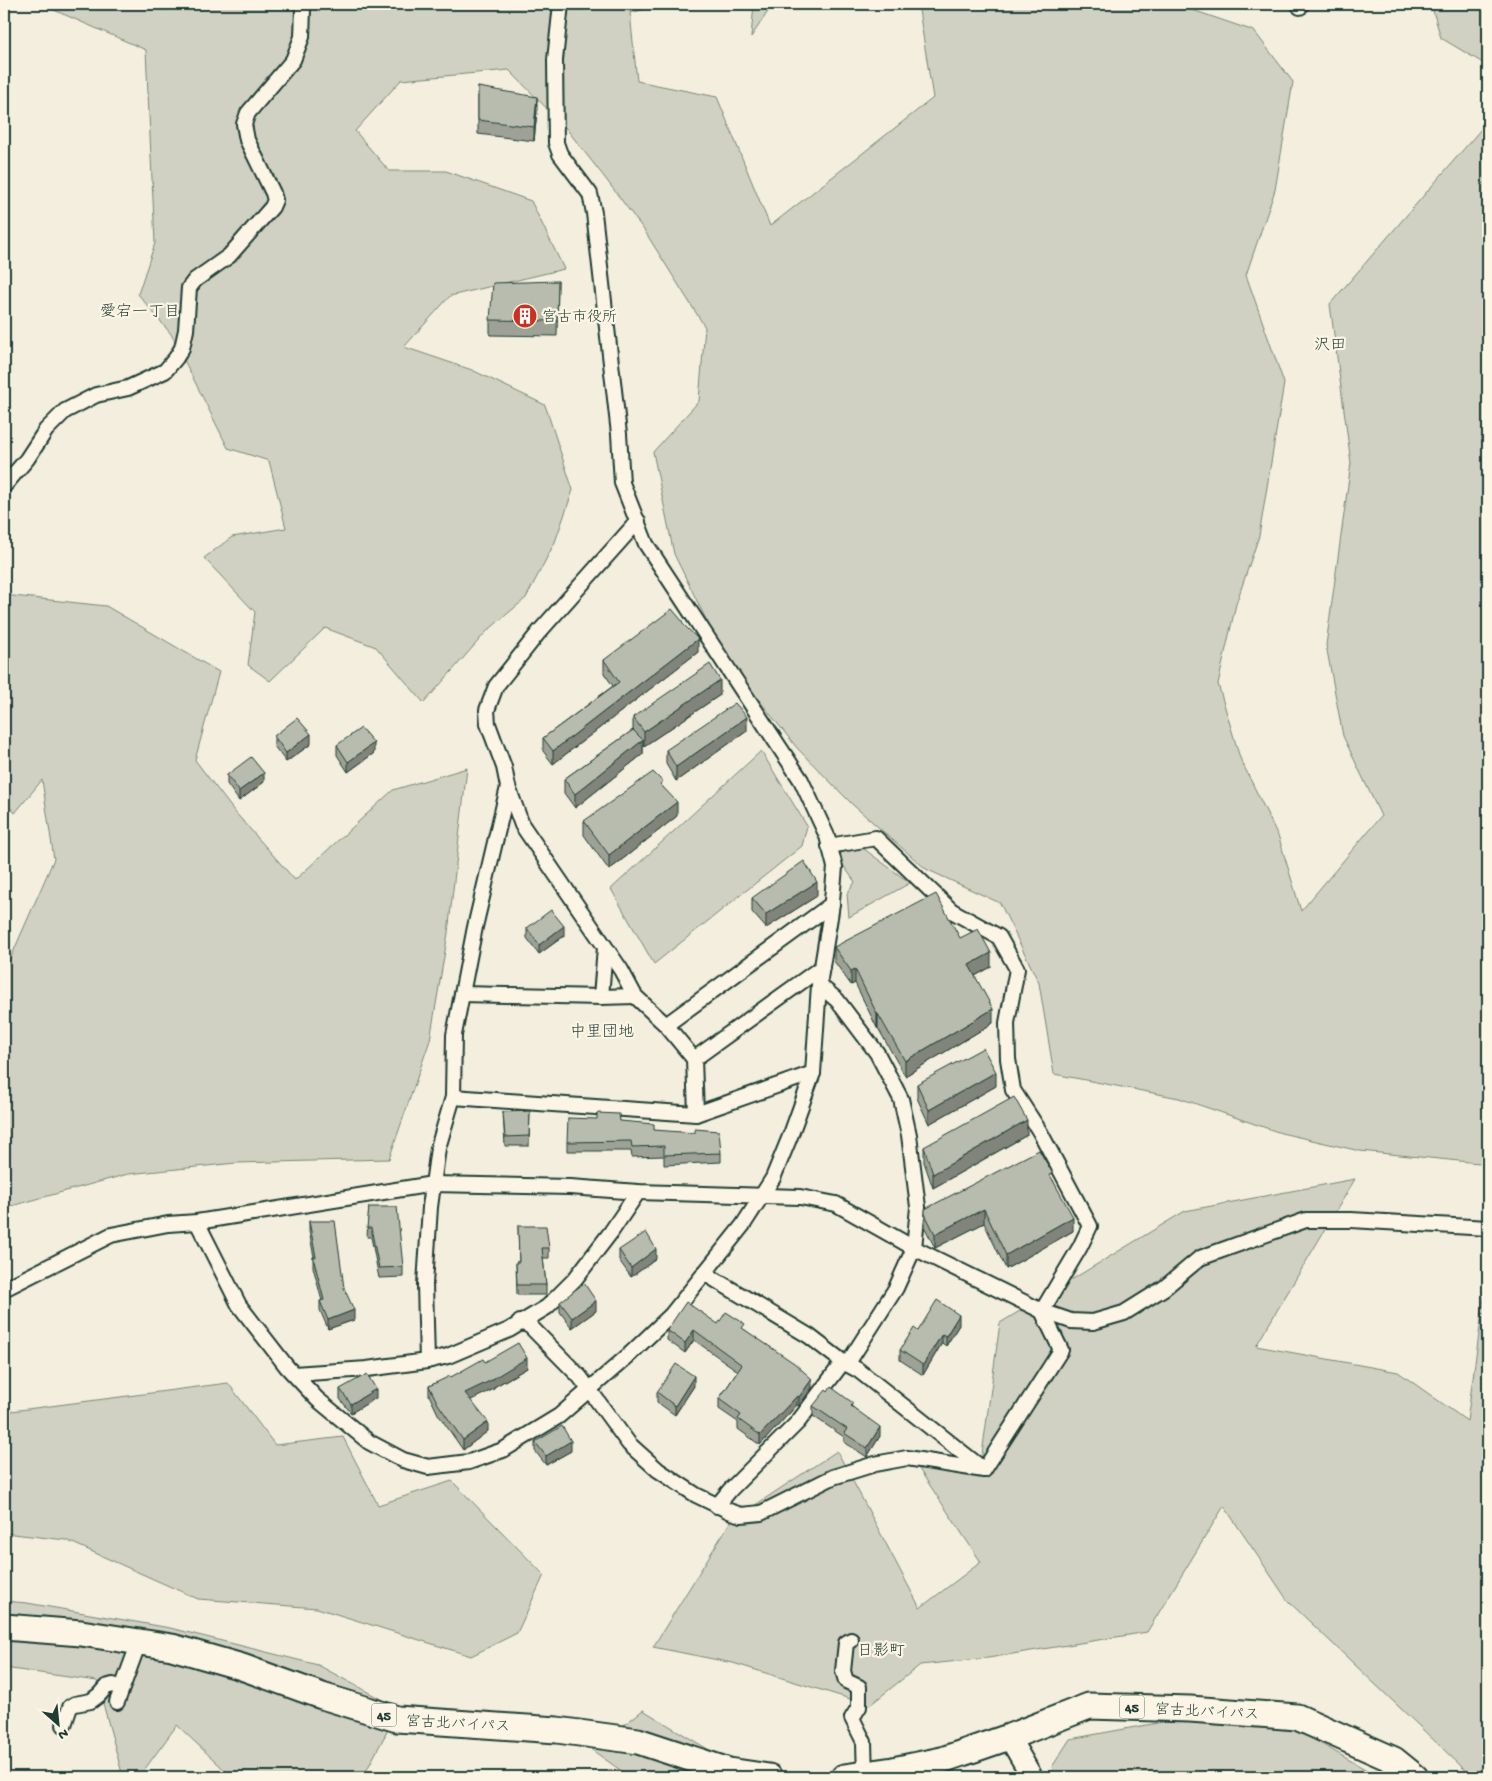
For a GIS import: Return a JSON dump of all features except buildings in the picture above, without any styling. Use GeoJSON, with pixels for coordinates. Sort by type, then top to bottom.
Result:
{"type":"FeatureCollection","features":[{"type":"Feature","properties":{"kind":"highway","name":"宮古北バイパス"},"geometry":{"type":"LineString","coordinates":[[4,1627],[80,1633],[172,1647],[242,1667],[322,1696],[397,1720],[557,1730],[638,1741],[729,1771],[769,1777]]}},
{"type":"Feature","properties":{"kind":"highway","name":"宮古北バイパス"},"geometry":{"type":"LineString","coordinates":[[858,1776],[942,1760],[1009,1737],[1089,1706],[1190,1708],[1297,1717],[1394,1760],[1415,1777]]}},
{"type":"Feature","properties":{"kind":"main road"},"geometry":{"type":"LineString","coordinates":[[1009,1737],[1032,1777]]}},
{"type":"Feature","properties":{"kind":"street"},"geometry":{"type":"LineString","coordinates":[[4,486],[28,459],[46,430],[65,411],[96,396],[128,388],[165,371],[182,348],[186,330],[189,288],[195,280],[229,256],[272,208],[275,200],[247,140],[244,124],[248,113],[294,60],[302,37],[303,9],[301,4]]}},
{"type":"Feature","properties":{"kind":"street"},"geometry":{"type":"LineString","coordinates":[[197,1222],[239,1305],[287,1367],[317,1399],[369,1442],[403,1460],[428,1467],[469,1462],[503,1450],[559,1416],[629,1355],[671,1315],[743,1225],[764,1195],[791,1134],[813,1072],[819,984],[832,904],[835,867],[827,836],[800,780],[646,544],[622,483],[619,434],[594,213],[590,194],[560,154],[556,143],[555,60],[562,4]]}},
{"type":"Feature","properties":{"kind":"street"},"geometry":{"type":"LineString","coordinates":[[638,521],[539,632],[496,686],[487,710],[488,724],[522,825],[621,970],[635,996],[666,1025],[694,1059],[696,1114]]}},
{"type":"Feature","properties":{"kind":"street"},"geometry":{"type":"LineString","coordinates":[[427,1361],[425,1284],[433,1184],[438,1148],[453,1097],[454,1035],[475,927],[508,786]]}},
{"type":"Feature","properties":{"kind":"street"},"geometry":{"type":"LineString","coordinates":[[829,846],[876,838],[952,912],[999,937],[1017,969],[1007,1023],[1008,1060],[1013,1090],[1040,1132],[1090,1226],[1080,1247],[1042,1311]]}},
{"type":"Feature","properties":{"kind":"street"},"geometry":{"type":"LineString","coordinates":[[666,1025],[832,904]]}},
{"type":"Feature","properties":{"kind":"street"},"geometry":{"type":"LineString","coordinates":[[601,997],[605,947]]}},
{"type":"Feature","properties":{"kind":"street"},"geometry":{"type":"LineString","coordinates":[[694,1059],[822,967]]}},
{"type":"Feature","properties":{"kind":"street"},"geometry":{"type":"LineString","coordinates":[[717,1506],[730,1490],[798,1422],[846,1362],[896,1288],[914,1248],[918,1207],[908,1135],[900,1099],[877,1052],[837,1000],[819,984]]}},
{"type":"Feature","properties":{"kind":"street"},"geometry":{"type":"LineString","coordinates":[[462,994],[635,996]]}},
{"type":"Feature","properties":{"kind":"street"},"geometry":{"type":"LineString","coordinates":[[453,1097],[696,1114],[813,1072]]}},
{"type":"Feature","properties":{"kind":"street"},"geometry":{"type":"LineString","coordinates":[[4,1290],[112,1235],[168,1224],[197,1222],[433,1184],[570,1187],[638,1192],[764,1195],[800,1197],[836,1204],[914,1248],[1042,1311],[1071,1321],[1094,1322],[1124,1312],[1164,1288],[1200,1258],[1306,1220],[1351,1220],[1488,1228]]}},
{"type":"Feature","properties":{"kind":"street"},"geometry":{"type":"LineString","coordinates":[[294,1374],[427,1361],[448,1356],[509,1330],[546,1307],[575,1279],[611,1232],[638,1192]]}},
{"type":"Feature","properties":{"kind":"street"},"geometry":{"type":"LineString","coordinates":[[704,1273],[809,1336],[846,1362],[984,1470]]}},
{"type":"Feature","properties":{"kind":"street"},"geometry":{"type":"LineString","coordinates":[[984,1470],[1061,1350],[1042,1311]]}},
{"type":"Feature","properties":{"kind":"street"},"geometry":{"type":"LineString","coordinates":[[520,1322],[530,1326],[580,1377],[629,1444],[658,1470],[717,1506],[741,1515],[761,1513],[833,1477],[874,1464],[907,1458],[984,1470]]}},
{"type":"Feature","properties":{"kind":"street"},"geometry":{"type":"LineString","coordinates":[[851,1640],[846,1643],[843,1671],[846,1681],[859,1687],[858,1707],[852,1718],[864,1742],[858,1776]]}},
{"type":"Feature","properties":{"kind":"street"},"geometry":{"type":"LineString","coordinates":[[117,1702],[139,1642]]}},
{"type":"Feature","properties":{"kind":"street"},"geometry":{"type":"LineString","coordinates":[[64,1725],[70,1707],[91,1700],[99,1695],[106,1686],[113,1685],[122,1688]]}},
{"type":"Feature","properties":{"kind":"shaded area"},"geometry":{"type":"Polygon","coordinates":[[[40,4],[664,4],[630,13],[637,81],[717,97],[770,226],[933,98],[918,4],[1175,4],[1254,31],[1293,82],[1275,190],[1246,275],[1284,383],[1259,536],[1236,604],[1218,684],[1240,758],[1279,838],[1301,911],[1381,816],[1343,736],[1326,645],[1351,463],[1330,304],[1488,121],[1488,1170],[1479,1163],[1360,1151],[1281,1133],[1179,1098],[1054,1074],[1039,983],[1000,903],[926,869],[853,805],[797,748],[724,656],[674,554],[653,452],[699,401],[705,327],[644,230],[605,178],[565,127],[509,70],[401,80],[355,131],[389,171],[446,171],[531,201],[564,269],[450,296],[404,347],[472,370],[545,405],[573,490],[555,542],[526,598],[486,632],[424,703],[376,647],[325,628],[270,681],[248,665],[255,612],[204,558],[232,537],[286,528],[269,461],[228,448],[171,334],[138,294],[155,243],[146,50],[40,4]]]}},
{"type":"Feature","properties":{"kind":"shaded area"},"geometry":{"type":"Polygon","coordinates":[[[754,4],[773,4],[751,37],[754,4]]]}},
{"type":"Feature","properties":{"kind":"shaded area"},"geometry":{"type":"Polygon","coordinates":[[[1431,4],[1488,4],[1488,66],[1441,38],[1431,4]]]}},
{"type":"Feature","properties":{"kind":"shaded area"},"geometry":{"type":"Polygon","coordinates":[[[4,595],[106,606],[219,672],[195,760],[234,811],[295,880],[393,790],[467,768],[448,933],[430,1040],[389,1159],[236,1163],[128,1174],[4,1208],[4,973],[54,859],[42,780],[15,813],[4,800],[4,595]]]}},
{"type":"Feature","properties":{"kind":"shaded area"},"geometry":{"type":"Polygon","coordinates":[[[761,751],[807,826],[802,846],[654,964],[611,889],[761,751]]]}},
{"type":"Feature","properties":{"kind":"shaded area"},"geometry":{"type":"Polygon","coordinates":[[[860,846],[910,883],[849,917],[847,894],[855,882],[836,855],[860,846]]]}},
{"type":"Feature","properties":{"kind":"shaded area"},"geometry":{"type":"Polygon","coordinates":[[[1355,1179],[1256,1346],[1398,1372],[1467,1421],[1485,1290],[1488,1290],[1488,1777],[1475,1777],[1462,1767],[1288,1601],[1224,1506],[1147,1632],[988,1658],[920,1665],[870,1705],[733,1663],[653,1647],[731,1521],[837,1451],[920,1608],[981,1562],[917,1466],[979,1476],[1000,1323],[1185,1211],[1355,1179]]]}},
{"type":"Feature","properties":{"kind":"shaded area"},"geometry":{"type":"Polygon","coordinates":[[[228,1383],[275,1445],[343,1437],[378,1505],[452,1481],[544,1575],[517,1633],[471,1656],[317,1608],[198,1599],[66,1540],[4,1533],[4,1412],[228,1383]]]}},
{"type":"Feature","properties":{"kind":"shaded area"},"geometry":{"type":"Polygon","coordinates":[[[4,1601],[27,1603],[170,1628],[318,1665],[399,1709],[363,1777],[232,1777],[177,1725],[139,1777],[123,1777],[97,1681],[4,1668],[4,1601]]]}},
{"type":"Feature","properties":{"kind":"shaded area"},"geometry":{"type":"Polygon","coordinates":[[[643,1710],[754,1777],[630,1777],[592,1750],[643,1710]]]}},
{"type":"Feature","properties":{"kind":"shaded area"},"geometry":{"type":"Polygon","coordinates":[[[1190,1717],[1297,1730],[1379,1777],[1055,1777],[1052,1767],[1070,1739],[1190,1717]]]}},
{"type":"Feature","properties":{"kind":"place","name":"宮古市役所"},"geometry":{"type":"Point","coordinates":[525,316]}},
{"type":"Feature","properties":{"kind":"district","name":"愛宕一丁目"},"geometry":{"type":"Point","coordinates":[140,310]}},
{"type":"Feature","properties":{"kind":"district","name":"沢田"},"geometry":{"type":"Point","coordinates":[1330,343]}},
{"type":"Feature","properties":{"kind":"district","name":"中里団地"},"geometry":{"type":"Point","coordinates":[602,1030]}},
{"type":"Feature","properties":{"kind":"district","name":"日影町"},"geometry":{"type":"Point","coordinates":[881,1649]}}]}
